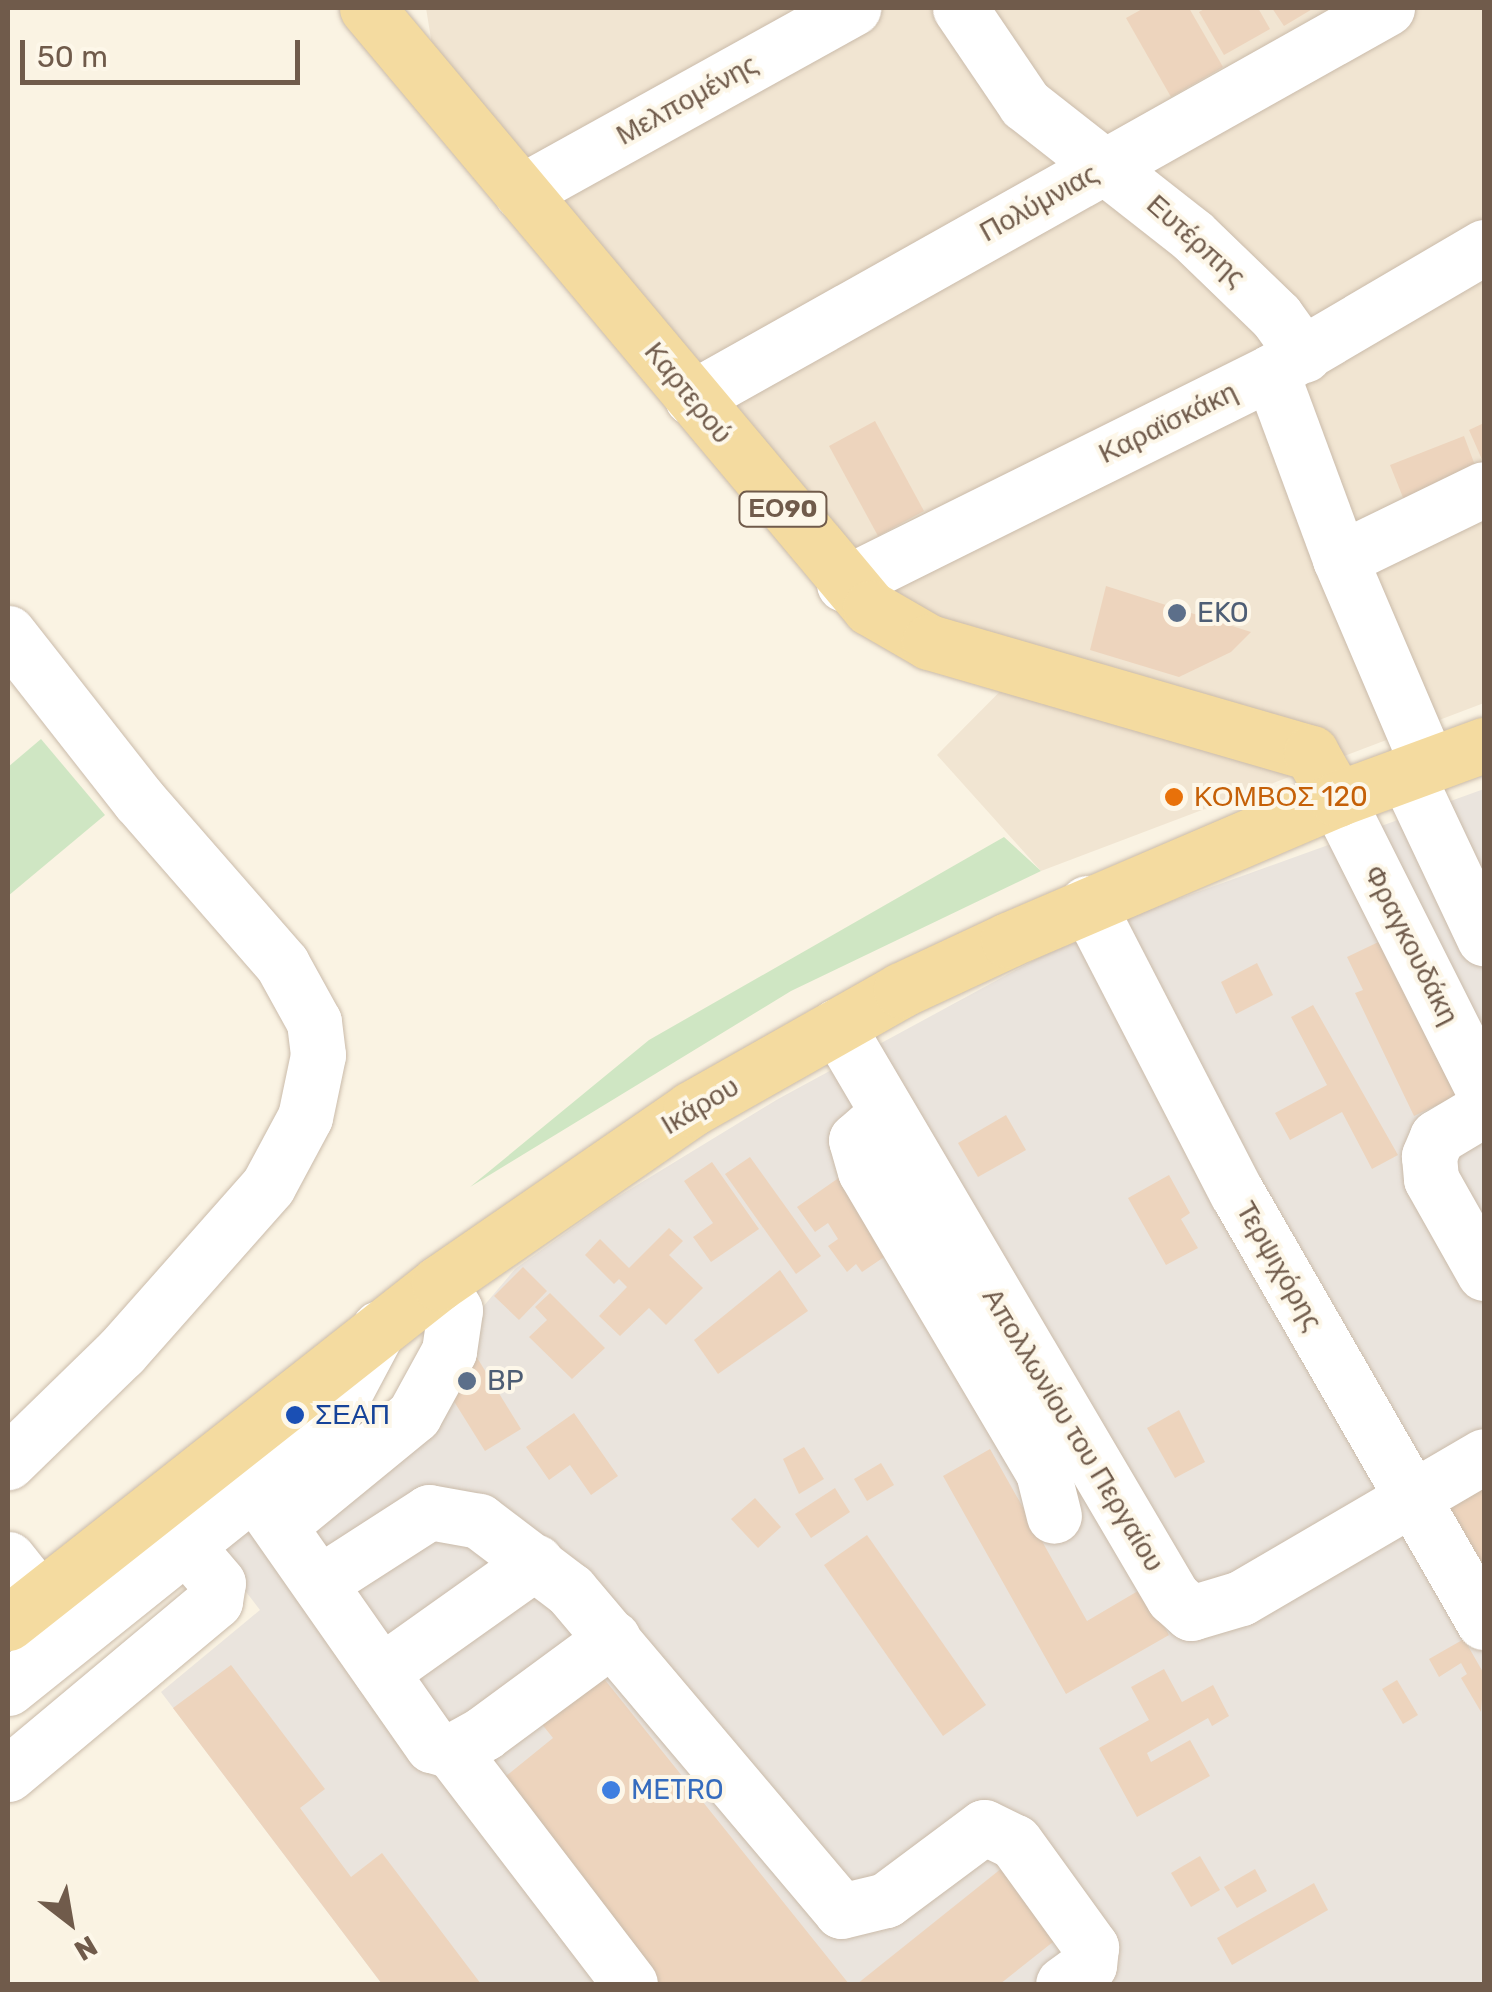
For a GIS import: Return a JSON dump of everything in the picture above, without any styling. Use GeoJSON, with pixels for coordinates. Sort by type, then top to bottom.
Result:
{"type":"FeatureCollection","features":[{"type":"Feature","properties":{"kind":"main road","name":"Καρτερού"},"geometry":{"type":"LineString","coordinates":[[367,8],[844,584],[895,626],[929,642],[1311,754],[1338,799]]}},
{"type":"Feature","properties":{"kind":"main road","name":"Ικάρου"},"geometry":{"type":"LineString","coordinates":[[18,1593],[439,1283],[691,1109],[837,1026],[1088,903],[1338,799],[1484,745]]}},
{"type":"Feature","properties":{"kind":"street","name":"Μελπομένης"},"geometry":{"type":"LineString","coordinates":[[521,192],[853,8]]}},
{"type":"Feature","properties":{"kind":"street","name":"Ευτέρπης"},"geometry":{"type":"LineString","coordinates":[[960,8],[1015,94],[1107,165],[1257,297],[1288,364],[1340,559],[1484,938]]}},
{"type":"Feature","properties":{"kind":"street","name":"Πολύμνιας"},"geometry":{"type":"LineString","coordinates":[[692,398],[1387,8]]}},
{"type":"Feature","properties":{"kind":"street","name":"Καραϊσκάκη"},"geometry":{"type":"LineString","coordinates":[[844,584],[1288,364],[1484,248]]}},
{"type":"Feature","properties":{"kind":"street"},"geometry":{"type":"LineString","coordinates":[[1340,559],[1484,489]]}},
{"type":"Feature","properties":{"kind":"street"},"geometry":{"type":"LineString","coordinates":[[8,634],[139,800],[282,964],[307,1004],[318,1040],[306,1116],[268,1186],[121,1352],[8,1462]]}},
{"type":"Feature","properties":{"kind":"street","name":"Φραγκουδάκη"},"geometry":{"type":"LineString","coordinates":[[1338,799],[1484,1091]]}},
{"type":"Feature","properties":{"kind":"street","name":"Τερψιχόρης"},"geometry":{"type":"LineString","coordinates":[[1088,903],[1236,1193],[1484,1622]]}},
{"type":"Feature","properties":{"kind":"street","name":"Απολλωνίου του Περγαίου"},"geometry":{"type":"LineString","coordinates":[[837,1026],[1173,1596],[1190,1612],[1240,1598],[1412,1498]]}},
{"type":"Feature","properties":{"kind":"street"},"geometry":{"type":"LineString","coordinates":[[1484,1109],[1436,1138],[1429,1156],[1431,1179],[1484,1273]]}},
{"type":"Feature","properties":{"kind":"street"},"geometry":{"type":"LineString","coordinates":[[887,1113],[856,1140],[865,1171],[1043,1472],[1054,1516]]}},
{"type":"Feature","properties":{"kind":"street"},"geometry":{"type":"LineString","coordinates":[[8,1688],[189,1549],[268,1509],[414,1415],[449,1351],[455,1310],[439,1283]]}},
{"type":"Feature","properties":{"kind":"street"},"geometry":{"type":"LineString","coordinates":[[268,1509],[321,1438],[380,1328]]}},
{"type":"Feature","properties":{"kind":"street"},"geometry":{"type":"LineString","coordinates":[[1412,1498],[1484,1456]]}},
{"type":"Feature","properties":{"kind":"street"},"geometry":{"type":"LineString","coordinates":[[268,1509],[432,1745],[452,1751],[630,1984]]}},
{"type":"Feature","properties":{"kind":"street"},"geometry":{"type":"LineString","coordinates":[[319,1583],[429,1512],[478,1521],[536,1562],[613,1638],[841,1911],[886,1900],[984,1827],[1002,1832],[1091,1947],[1089,1966],[1062,1984]]}},
{"type":"Feature","properties":{"kind":"street"},"geometry":{"type":"LineString","coordinates":[[8,1774],[215,1601],[218,1583],[189,1549]]}},
{"type":"Feature","properties":{"kind":"street"},"geometry":{"type":"LineString","coordinates":[[381,1672],[536,1562]]}},
{"type":"Feature","properties":{"kind":"street"},"geometry":{"type":"LineString","coordinates":[[452,1751],[613,1638]]}},
{"type":"Feature","properties":{"kind":"shaded area"},"geometry":{"type":"Polygon","coordinates":[[[426,8],[1484,8],[1484,703],[1041,871],[937,755],[1033,658],[916,617],[873,586],[433,51],[426,8]]]}},
{"type":"Feature","properties":{"kind":"shaded area"},"geometry":{"type":"Polygon","coordinates":[[[1484,789],[1484,1984],[382,1984],[161,1692],[260,1610],[216,1553],[397,1408],[515,1269],[606,1204],[778,1099],[1086,932],[1484,789]]]}},
{"type":"Feature","properties":{"kind":"green space"},"geometry":{"type":"Polygon","coordinates":[[[41,739],[105,815],[8,896],[8,767],[41,739]]]}},
{"type":"Feature","properties":{"kind":"green space"},"geometry":{"type":"Polygon","coordinates":[[[1004,837],[1041,871],[791,991],[470,1187],[649,1040],[1004,837]]]}},
{"type":"Feature","properties":{"kind":"building"},"geometry":{"type":"Polygon","coordinates":[[[1144,8],[1189,8],[1223,67],[1171,97],[1126,18],[1144,8]]]}},
{"type":"Feature","properties":{"kind":"building"},"geometry":{"type":"Polygon","coordinates":[[[1206,8],[1258,8],[1270,29],[1224,55],[1199,12],[1206,8]]]}},
{"type":"Feature","properties":{"kind":"building"},"geometry":{"type":"Polygon","coordinates":[[[1272,8],[1314,8],[1284,26],[1272,8]]]}},
{"type":"Feature","properties":{"kind":"building"},"geometry":{"type":"Polygon","coordinates":[[[875,421],[924,511],[878,536],[829,446],[875,421]]]}},
{"type":"Feature","properties":{"kind":"building"},"geometry":{"type":"Polygon","coordinates":[[[1484,423],[1484,464],[1469,430],[1484,423]]]}},
{"type":"Feature","properties":{"kind":"building"},"geometry":{"type":"Polygon","coordinates":[[[1464,436],[1479,476],[1406,505],[1390,465],[1464,436]]]}},
{"type":"Feature","properties":{"kind":"building"},"geometry":{"type":"Polygon","coordinates":[[[1106,586],[1251,632],[1231,652],[1179,677],[1090,650],[1106,586]]]}},
{"type":"Feature","properties":{"kind":"building"},"geometry":{"type":"Polygon","coordinates":[[[1391,936],[1461,1094],[1414,1116],[1355,993],[1363,990],[1347,957],[1391,936]]]}},
{"type":"Feature","properties":{"kind":"building"},"geometry":{"type":"Polygon","coordinates":[[[1257,963],[1273,995],[1236,1014],[1221,982],[1257,963]]]}},
{"type":"Feature","properties":{"kind":"building"},"geometry":{"type":"Polygon","coordinates":[[[1313,1005],[1398,1155],[1372,1169],[1342,1112],[1290,1140],[1275,1113],[1327,1085],[1291,1017],[1313,1005]]]}},
{"type":"Feature","properties":{"kind":"building"},"geometry":{"type":"Polygon","coordinates":[[[1006,1115],[1026,1150],[978,1177],[958,1143],[1006,1115]]]}},
{"type":"Feature","properties":{"kind":"building"},"geometry":{"type":"Polygon","coordinates":[[[750,1157],[821,1256],[796,1274],[725,1174],[750,1157]]]}},
{"type":"Feature","properties":{"kind":"building"},"geometry":{"type":"Polygon","coordinates":[[[712,1162],[759,1229],[711,1262],[693,1237],[713,1223],[684,1181],[712,1162]]]}},
{"type":"Feature","properties":{"kind":"building"},"geometry":{"type":"Polygon","coordinates":[[[1169,1175],[1190,1213],[1181,1219],[1198,1248],[1166,1265],[1128,1198],[1169,1175]]]}},
{"type":"Feature","properties":{"kind":"building"},"geometry":{"type":"Polygon","coordinates":[[[840,1177],[893,1251],[862,1272],[856,1264],[847,1272],[828,1246],[838,1239],[828,1223],[815,1232],[797,1207],[840,1177]]]}},
{"type":"Feature","properties":{"kind":"building"},"geometry":{"type":"Polygon","coordinates":[[[669,1228],[683,1241],[669,1255],[703,1288],[666,1325],[649,1308],[620,1336],[599,1316],[627,1287],[619,1279],[614,1284],[585,1255],[600,1239],[629,1268],[669,1228]]]}},
{"type":"Feature","properties":{"kind":"building"},"geometry":{"type":"Polygon","coordinates":[[[523,1267],[547,1291],[519,1320],[494,1296],[523,1267]]]}},
{"type":"Feature","properties":{"kind":"building"},"geometry":{"type":"Polygon","coordinates":[[[780,1270],[808,1311],[718,1374],[694,1340],[780,1270]]]}},
{"type":"Feature","properties":{"kind":"building"},"geometry":{"type":"Polygon","coordinates":[[[550,1293],[605,1348],[572,1379],[529,1337],[547,1320],[535,1307],[550,1293]]]}},
{"type":"Feature","properties":{"kind":"building"},"geometry":{"type":"Polygon","coordinates":[[[476,1356],[521,1429],[485,1451],[440,1379],[476,1356]]]}},
{"type":"Feature","properties":{"kind":"building"},"geometry":{"type":"Polygon","coordinates":[[[1179,1410],[1205,1462],[1175,1478],[1147,1428],[1179,1410]]]}},
{"type":"Feature","properties":{"kind":"building"},"geometry":{"type":"Polygon","coordinates":[[[574,1413],[618,1476],[591,1495],[570,1465],[549,1480],[526,1447],[574,1413]]]}},
{"type":"Feature","properties":{"kind":"building"},"geometry":{"type":"Polygon","coordinates":[[[804,1447],[824,1479],[799,1494],[783,1459],[804,1447]]]}},
{"type":"Feature","properties":{"kind":"building"},"geometry":{"type":"Polygon","coordinates":[[[990,1449],[1087,1621],[1143,1588],[1169,1635],[1066,1694],[943,1476],[990,1449]]]}},
{"type":"Feature","properties":{"kind":"building"},"geometry":{"type":"Polygon","coordinates":[[[881,1463],[894,1485],[867,1501],[854,1479],[881,1463]]]}},
{"type":"Feature","properties":{"kind":"building"},"geometry":{"type":"Polygon","coordinates":[[[1484,1475],[1484,1578],[1433,1503],[1484,1475]]]}},
{"type":"Feature","properties":{"kind":"building"},"geometry":{"type":"Polygon","coordinates":[[[835,1488],[850,1512],[811,1538],[795,1514],[835,1488]]]}},
{"type":"Feature","properties":{"kind":"building"},"geometry":{"type":"Polygon","coordinates":[[[755,1498],[781,1527],[758,1548],[731,1519],[755,1498]]]}},
{"type":"Feature","properties":{"kind":"building"},"geometry":{"type":"Polygon","coordinates":[[[867,1535],[986,1705],[943,1736],[824,1565],[867,1535]]]}},
{"type":"Feature","properties":{"kind":"building"},"geometry":{"type":"Polygon","coordinates":[[[1464,1639],[1484,1674],[1481,1712],[1461,1678],[1467,1674],[1461,1663],[1439,1677],[1429,1659],[1464,1639]]]}},
{"type":"Feature","properties":{"kind":"building"},"geometry":{"type":"Polygon","coordinates":[[[231,1665],[325,1789],[300,1808],[351,1877],[382,1853],[481,1984],[382,1984],[173,1708],[231,1665]]]}},
{"type":"Feature","properties":{"kind":"building"},"geometry":{"type":"Polygon","coordinates":[[[1164,1669],[1182,1702],[1213,1685],[1229,1716],[1212,1726],[1208,1718],[1147,1753],[1151,1762],[1190,1740],[1210,1776],[1137,1817],[1099,1748],[1149,1720],[1131,1687],[1164,1669]]]}},
{"type":"Feature","properties":{"kind":"building"},"geometry":{"type":"Polygon","coordinates":[[[597,1670],[849,1984],[655,1984],[495,1785],[553,1738],[537,1718],[597,1670]]]}},
{"type":"Feature","properties":{"kind":"building"},"geometry":{"type":"Polygon","coordinates":[[[1397,1680],[1418,1715],[1403,1724],[1382,1689],[1397,1680]]]}},
{"type":"Feature","properties":{"kind":"building"},"geometry":{"type":"Polygon","coordinates":[[[1200,1856],[1220,1890],[1191,1907],[1171,1873],[1200,1856]]]}},
{"type":"Feature","properties":{"kind":"building"},"geometry":{"type":"Polygon","coordinates":[[[1002,1868],[1058,1938],[1000,1984],[857,1984],[1002,1868]]]}},
{"type":"Feature","properties":{"kind":"building"},"geometry":{"type":"Polygon","coordinates":[[[1255,1869],[1267,1891],[1237,1908],[1224,1887],[1255,1869]]]}},
{"type":"Feature","properties":{"kind":"building"},"geometry":{"type":"Polygon","coordinates":[[[1314,1883],[1328,1910],[1232,1965],[1217,1938],[1314,1883]]]}},
{"type":"Feature","properties":{"kind":"place","name":"EKO"},"geometry":{"type":"Point","coordinates":[1177,613]}},
{"type":"Feature","properties":{"kind":"place","name":"ΚΟΜΒΟΣ 120"},"geometry":{"type":"Point","coordinates":[1174,797]}},
{"type":"Feature","properties":{"kind":"place","name":"BP"},"geometry":{"type":"Point","coordinates":[467,1381]}},
{"type":"Feature","properties":{"kind":"place","name":"ΣΕΑΠ"},"geometry":{"type":"Point","coordinates":[295,1415]}},
{"type":"Feature","properties":{"kind":"place","name":"METRO"},"geometry":{"type":"Point","coordinates":[611,1790]}}]}
